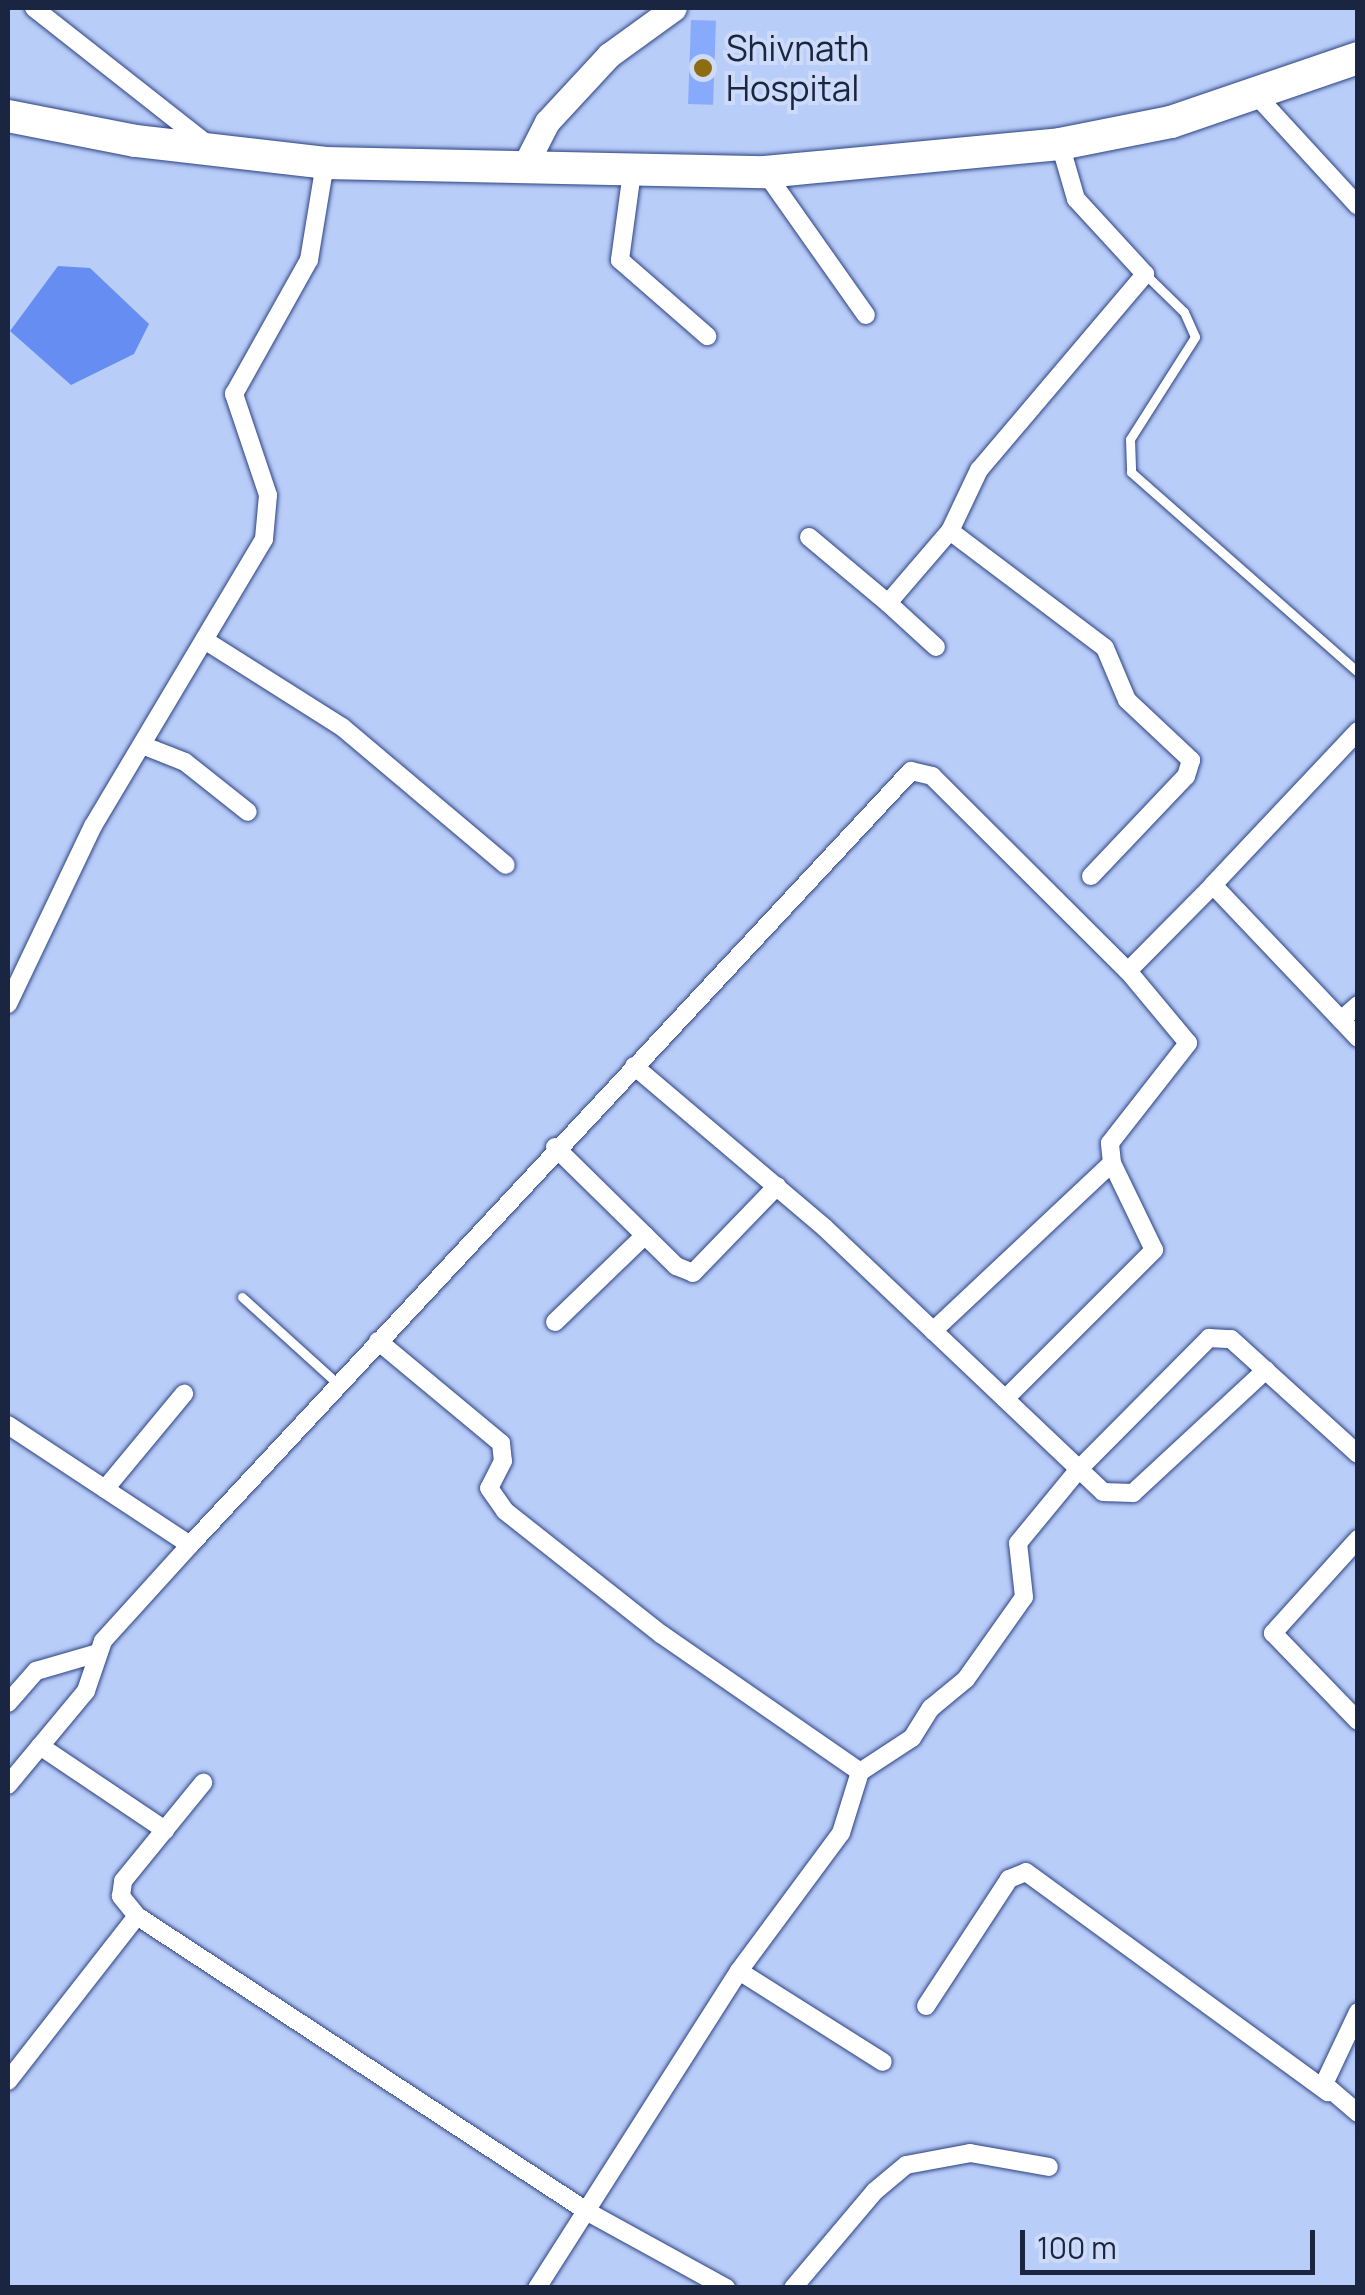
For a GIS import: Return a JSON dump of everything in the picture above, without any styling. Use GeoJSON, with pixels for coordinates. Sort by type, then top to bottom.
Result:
{"type":"FeatureCollection","features":[{"type":"Feature","properties":{"kind":"highway"},"geometry":{"type":"LineString","coordinates":[[8,116],[216,152],[324,163],[766,172],[1060,144],[1256,96],[1358,58]]}},
{"type":"Feature","properties":{"kind":"street"},"geometry":{"type":"LineString","coordinates":[[34,8],[216,152]]}},
{"type":"Feature","properties":{"kind":"street"},"geometry":{"type":"LineString","coordinates":[[523,169],[547,122],[608,54],[674,8]]}},
{"type":"Feature","properties":{"kind":"street"},"geometry":{"type":"LineString","coordinates":[[1256,96],[1358,206]]}},
{"type":"Feature","properties":{"kind":"street"},"geometry":{"type":"LineString","coordinates":[[888,602],[950,531],[979,470],[1145,274],[1076,198],[1060,144]]}},
{"type":"Feature","properties":{"kind":"street"},"geometry":{"type":"LineString","coordinates":[[8,1004],[93,826],[255,560],[270,519],[268,495],[234,394],[309,260],[324,163]]}},
{"type":"Feature","properties":{"kind":"street"},"geometry":{"type":"LineString","coordinates":[[632,172],[620,260],[707,336]]}},
{"type":"Feature","properties":{"kind":"street"},"geometry":{"type":"LineString","coordinates":[[766,172],[866,315]]}},
{"type":"Feature","properties":{"kind":"street"},"geometry":{"type":"LineString","coordinates":[[950,531],[1105,648],[1127,700],[1191,760],[1186,776],[1091,876]]}},
{"type":"Feature","properties":{"kind":"street"},"geometry":{"type":"LineString","coordinates":[[809,537],[936,647]]}},
{"type":"Feature","properties":{"kind":"street"},"geometry":{"type":"LineString","coordinates":[[206,641],[342,727],[506,864]]}},
{"type":"Feature","properties":{"kind":"street"},"geometry":{"type":"LineString","coordinates":[[1128,971],[1358,731]]}},
{"type":"Feature","properties":{"kind":"street"},"geometry":{"type":"LineString","coordinates":[[142,745],[186,762],[248,812]]}},
{"type":"Feature","properties":{"kind":"street"},"geometry":{"type":"LineString","coordinates":[[8,1785],[92,1680],[98,1653],[190,1545],[555,1147],[910,771],[932,776],[1128,971],[1188,1043],[1114,1135],[1112,1163],[1154,1242],[1151,1258],[1005,1400]]}},
{"type":"Feature","properties":{"kind":"street"},"geometry":{"type":"LineString","coordinates":[[1212,885],[1358,1038]]}},
{"type":"Feature","properties":{"kind":"street"},"geometry":{"type":"LineString","coordinates":[[1341,1020],[1358,1005]]}},
{"type":"Feature","properties":{"kind":"street"},"geometry":{"type":"LineString","coordinates":[[634,1066],[777,1186],[1103,1492],[1125,1497],[1266,1370]]}},
{"type":"Feature","properties":{"kind":"street"},"geometry":{"type":"LineString","coordinates":[[555,1147],[676,1266],[693,1273],[777,1186]]}},
{"type":"Feature","properties":{"kind":"street"},"geometry":{"type":"LineString","coordinates":[[933,1331],[1112,1163]]}},
{"type":"Feature","properties":{"kind":"street"},"geometry":{"type":"LineString","coordinates":[[555,1322],[645,1236]]}},
{"type":"Feature","properties":{"kind":"street"},"geometry":{"type":"LineString","coordinates":[[537,2288],[739,1970],[841,1833],[860,1772],[912,1738],[930,1708],[966,1679],[1015,1616],[1026,1580],[1018,1542],[1078,1469],[1216,1334],[1266,1370],[1358,1454]]}},
{"type":"Feature","properties":{"kind":"street"},"geometry":{"type":"LineString","coordinates":[[378,1340],[502,1444],[503,1460],[489,1488],[505,1511],[662,1634],[860,1772]]}},
{"type":"Feature","properties":{"kind":"street"},"geometry":{"type":"LineString","coordinates":[[104,1489],[184,1394]]}},
{"type":"Feature","properties":{"kind":"street"},"geometry":{"type":"LineString","coordinates":[[8,1425],[190,1545]]}},
{"type":"Feature","properties":{"kind":"street"},"geometry":{"type":"LineString","coordinates":[[1358,1539],[1273,1633],[1358,1721]]}},
{"type":"Feature","properties":{"kind":"street"},"geometry":{"type":"LineString","coordinates":[[8,1703],[36,1671],[98,1653]]}},
{"type":"Feature","properties":{"kind":"street"},"geometry":{"type":"LineString","coordinates":[[40,1746],[165,1830]]}},
{"type":"Feature","properties":{"kind":"street"},"geometry":{"type":"LineString","coordinates":[[203,1783],[120,1888],[137,1916],[588,2212],[726,2288]]}},
{"type":"Feature","properties":{"kind":"street"},"geometry":{"type":"LineString","coordinates":[[926,2006],[1009,1879],[1026,1872],[1358,2113]]}},
{"type":"Feature","properties":{"kind":"street"},"geometry":{"type":"LineString","coordinates":[[8,2081],[137,1916]]}},
{"type":"Feature","properties":{"kind":"street"},"geometry":{"type":"LineString","coordinates":[[739,1970],[884,2062]]}},
{"type":"Feature","properties":{"kind":"street"},"geometry":{"type":"LineString","coordinates":[[1328,2092],[1324,2074],[1358,2012]]}},
{"type":"Feature","properties":{"kind":"street"},"geometry":{"type":"LineString","coordinates":[[793,2288],[875,2190],[906,2166],[970,2153],[1049,2168]]}},
{"type":"Feature","properties":{"kind":"lane"},"geometry":{"type":"LineString","coordinates":[[1145,274],[1184,312],[1195,337],[1130,439],[1131,472],[1358,672]]}},
{"type":"Feature","properties":{"kind":"lane"},"geometry":{"type":"LineString","coordinates":[[242,1297],[338,1384]]}},
{"type":"Feature","properties":{"kind":"water"},"geometry":{"type":"Polygon","coordinates":[[[58,266],[90,268],[149,324],[134,354],[71,385],[10,331],[58,266]]]}},
{"type":"Feature","properties":{"kind":"building"},"geometry":{"type":"Polygon","coordinates":[[[691,20],[716,21],[713,105],[688,104],[691,20]]]}},
{"type":"Feature","properties":{"kind":"place","name":"Shivnath Hospital"},"geometry":{"type":"Point","coordinates":[703,68]}}]}
